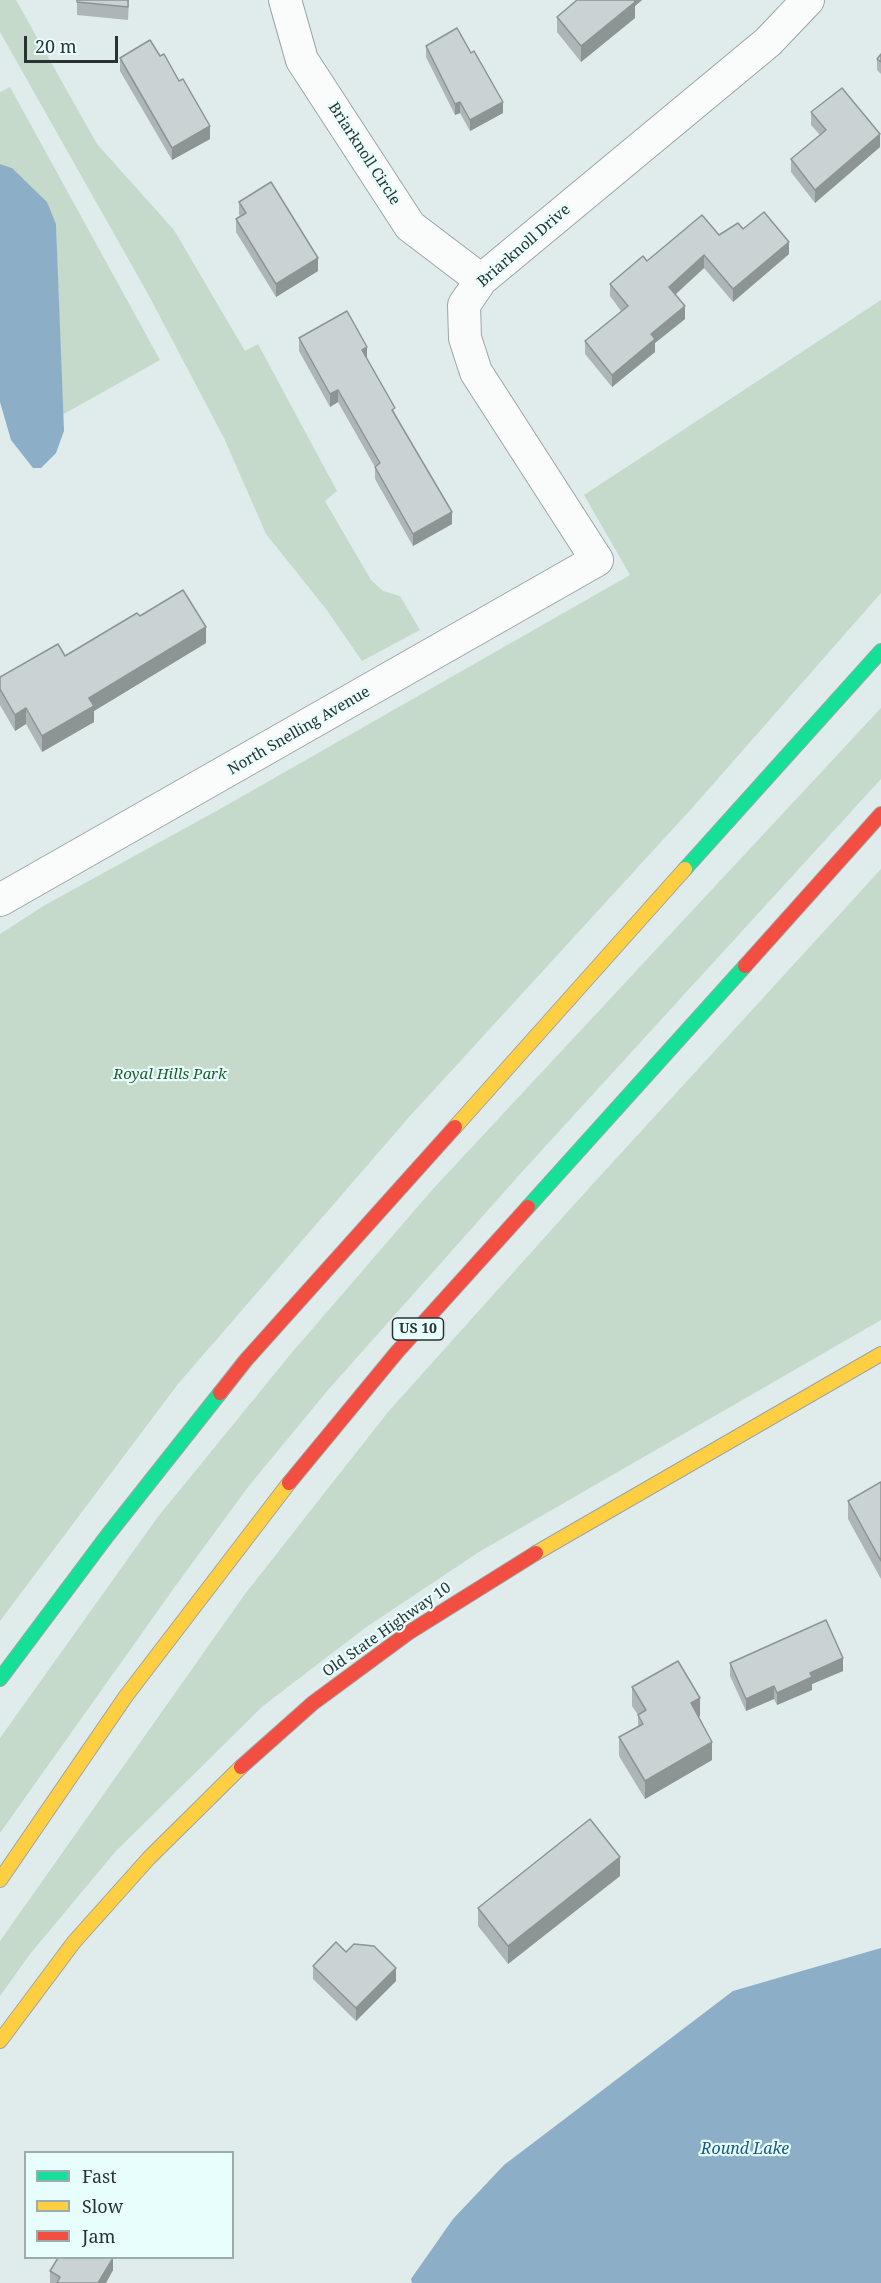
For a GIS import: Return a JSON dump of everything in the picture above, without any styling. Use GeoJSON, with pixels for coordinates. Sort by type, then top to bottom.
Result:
{"type":"FeatureCollection","features":[{"type":"Feature","properties":{"kind":"main road"},"geometry":{"type":"LineString","coordinates":[[0,1679],[107,1536],[246,1360],[881,651]]}},
{"type":"Feature","properties":{"kind":"main road","name":"US 10"},"geometry":{"type":"LineString","coordinates":[[0,1880],[126,1696],[241,1543],[397,1352],[881,814]]}},
{"type":"Feature","properties":{"kind":"main road","name":"Old State Highway 10"},"geometry":{"type":"LineString","coordinates":[[0,2041],[74,1942],[149,1858],[223,1784],[314,1703],[408,1633],[553,1542],[881,1354]]}},
{"type":"Feature","properties":{"kind":"street","name":"Briarknoll Circle"},"geometry":{"type":"LineString","coordinates":[[285,0],[302,60],[410,226],[481,280]]}},
{"type":"Feature","properties":{"kind":"street","name":"Briarknoll Drive"},"geometry":{"type":"LineString","coordinates":[[597,560],[476,372],[465,338],[464,305],[481,280],[768,42],[808,0]]}},
{"type":"Feature","properties":{"kind":"street","name":"North Snelling Avenue"},"geometry":{"type":"LineString","coordinates":[[0,900],[597,560]]}},
{"type":"Feature","properties":{"kind":"green space"},"geometry":{"type":"Polygon","coordinates":[[[0,0],[16,0],[97,144],[174,230],[245,351],[258,344],[337,491],[325,501],[371,580],[383,591],[400,596],[420,630],[362,661],[326,609],[266,534],[224,438],[148,294],[0,32],[0,0]]]}},
{"type":"Feature","properties":{"kind":"green space"},"geometry":{"type":"Polygon","coordinates":[[[10,87],[160,360],[62,415],[56,224],[12,168],[0,164],[0,92],[10,87]]]}},
{"type":"Feature","properties":{"kind":"green space","name":"Royal Hills Park"},"geometry":{"type":"Polygon","coordinates":[[[881,300],[881,593],[693,807],[410,1116],[178,1384],[0,1621],[0,934],[45,905],[220,809],[630,575],[584,495],[881,300]]]}},
{"type":"Feature","properties":{"kind":"green space"},"geometry":{"type":"Polygon","coordinates":[[[881,708],[881,779],[521,1173],[328,1390],[248,1487],[0,1833],[0,1738],[157,1518],[289,1356],[432,1190],[881,708]]]}},
{"type":"Feature","properties":{"kind":"green space"},"geometry":{"type":"Polygon","coordinates":[[[881,869],[881,1320],[479,1552],[365,1628],[263,1706],[116,1851],[30,1954],[0,1996],[0,1941],[245,1594],[388,1412],[881,869]]]}},
{"type":"Feature","properties":{"kind":"water"},"geometry":{"type":"Polygon","coordinates":[[[0,164],[12,168],[47,202],[56,224],[64,431],[56,453],[41,468],[33,468],[11,440],[0,402],[0,164]]]}},
{"type":"Feature","properties":{"kind":"water","name":"Round Lake"},"geometry":{"type":"Polygon","coordinates":[[[881,1948],[881,2283],[412,2283],[411,2279],[453,2219],[504,2165],[733,1991],[881,1948]]]}},
{"type":"Feature","properties":{"kind":"building"},"geometry":{"type":"Polygon","coordinates":[[[77,0],[128,0],[128,7],[77,2],[77,0]]]}},
{"type":"Feature","properties":{"kind":"building"},"geometry":{"type":"Polygon","coordinates":[[[577,0],[634,0],[635,2],[581,46],[557,17],[577,0]]]}},
{"type":"Feature","properties":{"kind":"building"},"geometry":{"type":"Polygon","coordinates":[[[457,28],[471,53],[474,51],[503,102],[470,120],[460,102],[455,104],[426,46],[457,28]]]}},
{"type":"Feature","properties":{"kind":"building"},"geometry":{"type":"Polygon","coordinates":[[[150,40],[160,56],[164,54],[179,81],[183,79],[210,126],[172,148],[120,58],[150,40]]]}},
{"type":"Feature","properties":{"kind":"building"},"geometry":{"type":"Polygon","coordinates":[[[842,88],[880,134],[815,190],[791,159],[826,130],[811,112],[842,88]]]}},
{"type":"Feature","properties":{"kind":"building"},"geometry":{"type":"Polygon","coordinates":[[[271,182],[318,258],[276,284],[236,219],[246,213],[239,202],[271,182]]]}},
{"type":"Feature","properties":{"kind":"building"},"geometry":{"type":"Polygon","coordinates":[[[764,212],[789,242],[733,289],[704,255],[669,287],[685,306],[651,334],[655,339],[612,375],[585,341],[628,306],[610,284],[643,256],[647,261],[702,215],[719,235],[738,223],[743,229],[764,212]]]}},
{"type":"Feature","properties":{"kind":"building"},"geometry":{"type":"Polygon","coordinates":[[[347,311],[367,347],[362,350],[395,408],[392,410],[452,512],[413,534],[375,467],[380,463],[338,390],[330,394],[299,338],[347,311]]]}},
{"type":"Feature","properties":{"kind":"building"},"geometry":{"type":"Polygon","coordinates":[[[183,590],[206,627],[89,698],[94,706],[42,736],[26,708],[15,715],[0,689],[0,677],[58,644],[65,656],[137,613],[140,616],[183,590]]]}},
{"type":"Feature","properties":{"kind":"building"},"geometry":{"type":"Polygon","coordinates":[[[881,1482],[881,1561],[848,1501],[881,1482]]]}},
{"type":"Feature","properties":{"kind":"building"},"geometry":{"type":"Polygon","coordinates":[[[826,1620],[843,1658],[810,1673],[812,1677],[777,1693],[774,1686],[746,1699],[730,1663],[826,1620]]]}},
{"type":"Feature","properties":{"kind":"building"},"geometry":{"type":"Polygon","coordinates":[[[678,1661],[700,1698],[691,1703],[712,1742],[645,1781],[619,1737],[643,1724],[638,1715],[646,1710],[632,1687],[678,1661]]]}},
{"type":"Feature","properties":{"kind":"building"},"geometry":{"type":"Polygon","coordinates":[[[590,1819],[620,1857],[508,1946],[478,1908],[590,1819]]]}},
{"type":"Feature","properties":{"kind":"building"},"geometry":{"type":"Polygon","coordinates":[[[336,1942],[346,1952],[354,1944],[374,1946],[396,1968],[356,2008],[313,1966],[336,1942]]]}},
{"type":"Feature","properties":{"kind":"building"},"geometry":{"type":"Polygon","coordinates":[[[57,2259],[112,2259],[98,2283],[57,2283],[60,2277],[50,2271],[57,2259]]]}},
{"type":"Feature","properties":{"kind":"traffic: fast"},"geometry":{"type":"LineString","coordinates":[[685,869],[881,651]]}},
{"type":"Feature","properties":{"kind":"traffic: fast"},"geometry":{"type":"LineString","coordinates":[[528,1207],[745,966]]}},
{"type":"Feature","properties":{"kind":"traffic: fast"},"geometry":{"type":"LineString","coordinates":[[0,1679],[107,1536],[220,1393]]}},
{"type":"Feature","properties":{"kind":"traffic: slow"},"geometry":{"type":"LineString","coordinates":[[455,1127],[685,869]]}},
{"type":"Feature","properties":{"kind":"traffic: slow"},"geometry":{"type":"LineString","coordinates":[[536,1553],[881,1354]]}},
{"type":"Feature","properties":{"kind":"traffic: slow"},"geometry":{"type":"LineString","coordinates":[[0,1880],[126,1696],[289,1483]]}},
{"type":"Feature","properties":{"kind":"traffic: slow"},"geometry":{"type":"LineString","coordinates":[[0,2041],[74,1942],[149,1858],[241,1767]]}},
{"type":"Feature","properties":{"kind":"traffic: jam"},"geometry":{"type":"LineString","coordinates":[[745,966],[881,814]]}},
{"type":"Feature","properties":{"kind":"traffic: jam"},"geometry":{"type":"LineString","coordinates":[[220,1393],[246,1360],[455,1127]]}},
{"type":"Feature","properties":{"kind":"traffic: jam"},"geometry":{"type":"LineString","coordinates":[[289,1483],[397,1352],[528,1207]]}},
{"type":"Feature","properties":{"kind":"traffic: jam"},"geometry":{"type":"LineString","coordinates":[[241,1767],[313,1703],[408,1633],[536,1553]]}}]}
